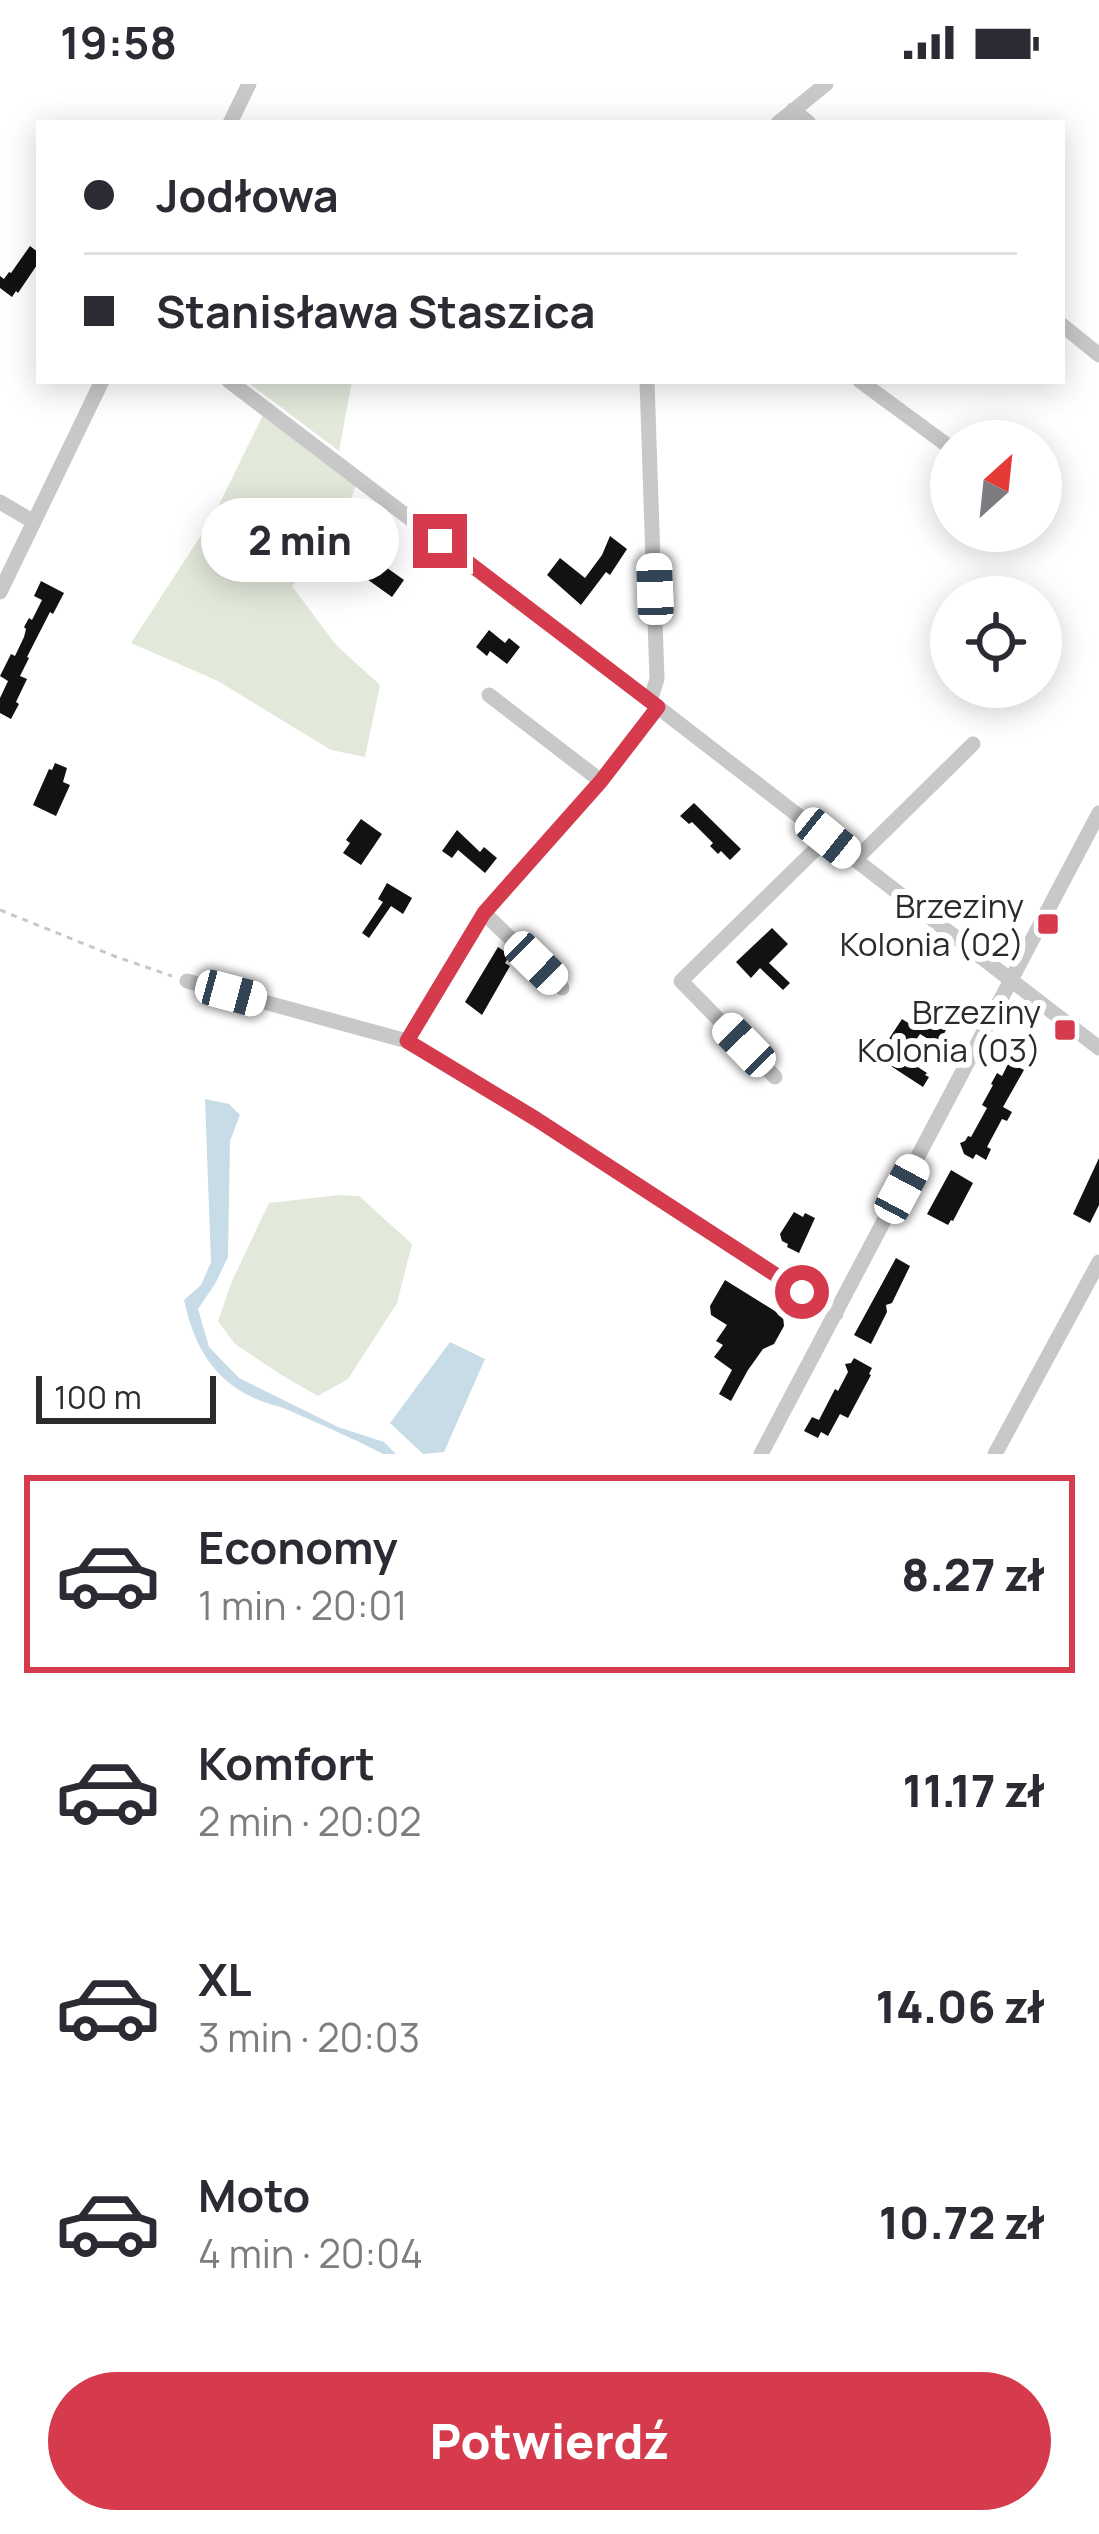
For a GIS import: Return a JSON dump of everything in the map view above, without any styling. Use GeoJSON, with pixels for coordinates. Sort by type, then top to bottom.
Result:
{"type":"FeatureCollection","features":[{"type":"Feature","properties":{"kind":"street"},"geometry":{"type":"LineString","coordinates":[[231,120],[249,84]]}},
{"type":"Feature","properties":{"kind":"street"},"geometry":{"type":"LineString","coordinates":[[781,120],[826,84]]}},
{"type":"Feature","properties":{"kind":"street"},"geometry":{"type":"LineString","coordinates":[[793,110],[805,120]]}},
{"type":"Feature","properties":{"kind":"street"},"geometry":{"type":"LineString","coordinates":[[1065,327],[1099,355]]}},
{"type":"Feature","properties":{"kind":"street"},"geometry":{"type":"LineString","coordinates":[[0,592],[101,384]]}},
{"type":"Feature","properties":{"kind":"street"},"geometry":{"type":"LineString","coordinates":[[233,384],[1099,1048]]}},
{"type":"Feature","properties":{"kind":"street"},"geometry":{"type":"LineString","coordinates":[[407,1041],[484,913],[601,781],[654,704],[646,384]]}},
{"type":"Feature","properties":{"kind":"street"},"geometry":{"type":"LineString","coordinates":[[864,384],[930,433]]}},
{"type":"Feature","properties":{"kind":"street"},"geometry":{"type":"LineString","coordinates":[[0,502],[34,522]]}},
{"type":"Feature","properties":{"kind":"street"},"geometry":{"type":"LineString","coordinates":[[489,695],[601,781]]}},
{"type":"Feature","properties":{"kind":"street"},"geometry":{"type":"LineString","coordinates":[[855,860],[973,744]]}},
{"type":"Feature","properties":{"kind":"street"},"geometry":{"type":"LineString","coordinates":[[761,1454],[1099,813]]}},
{"type":"Feature","properties":{"kind":"street"},"geometry":{"type":"LineString","coordinates":[[775,1077],[681,981],[828,838]]}},
{"type":"Feature","properties":{"kind":"street"},"geometry":{"type":"LineString","coordinates":[[484,913],[562,988]]}},
{"type":"Feature","properties":{"kind":"street"},"geometry":{"type":"LineString","coordinates":[[187,981],[407,1041],[836,1314]]}},
{"type":"Feature","properties":{"kind":"street"},"geometry":{"type":"LineString","coordinates":[[995,1454],[1099,1262]]}},
{"type":"Feature","properties":{"kind":"path"},"geometry":{"type":"LineString","coordinates":[[0,910],[187,981]]}},
{"type":"Feature","properties":{"kind":"shaded area"},"geometry":{"type":"Polygon","coordinates":[[[250,384],[351,384],[339,451],[250,384]]]}},
{"type":"Feature","properties":{"kind":"shaded area"},"geometry":{"type":"Polygon","coordinates":[[[264,413],[357,482],[337,538],[292,586],[336,645],[380,685],[365,757],[331,750],[218,681],[131,643],[213,517],[264,413]]]}},
{"type":"Feature","properties":{"kind":"shaded area"},"geometry":{"type":"Polygon","coordinates":[[[359,1196],[412,1244],[397,1303],[348,1379],[318,1396],[235,1344],[218,1321],[269,1203],[359,1196]]]}},
{"type":"Feature","properties":{"kind":"water"},"geometry":{"type":"Polygon","coordinates":[[[205,1099],[229,1104],[240,1115],[230,1141],[228,1257],[198,1309],[209,1347],[239,1378],[338,1427],[384,1442],[396,1454],[383,1454],[238,1389],[215,1369],[199,1344],[184,1300],[201,1285],[211,1262],[205,1099]]]}},
{"type":"Feature","properties":{"kind":"water"},"geometry":{"type":"Polygon","coordinates":[[[450,1342],[485,1359],[444,1452],[423,1454],[390,1423],[450,1342]]]}},
{"type":"Feature","properties":{"kind":"building"},"geometry":{"type":"Polygon","coordinates":[[[30,246],[36,251],[36,266],[12,297],[0,288],[0,276],[4,279],[30,246]]]}},
{"type":"Feature","properties":{"kind":"building"},"geometry":{"type":"Polygon","coordinates":[[[610,536],[627,549],[581,605],[547,575],[560,558],[585,578],[610,536]]]}},
{"type":"Feature","properties":{"kind":"building"},"geometry":{"type":"Polygon","coordinates":[[[369,555],[404,580],[392,597],[357,572],[369,555]]]}},
{"type":"Feature","properties":{"kind":"building"},"geometry":{"type":"Polygon","coordinates":[[[41,581],[64,593],[27,657],[20,676],[27,679],[11,719],[0,713],[0,698],[8,681],[0,676],[42,600],[34,596],[41,581]]]}},
{"type":"Feature","properties":{"kind":"building"},"geometry":{"type":"Polygon","coordinates":[[[489,630],[505,643],[509,638],[520,647],[507,664],[476,647],[489,630]]]}},
{"type":"Feature","properties":{"kind":"building"},"geometry":{"type":"Polygon","coordinates":[[[55,763],[67,768],[63,782],[70,785],[56,816],[33,805],[55,763]]]}},
{"type":"Feature","properties":{"kind":"building"},"geometry":{"type":"Polygon","coordinates":[[[694,803],[741,849],[730,860],[680,816],[694,803]]]}},
{"type":"Feature","properties":{"kind":"building"},"geometry":{"type":"Polygon","coordinates":[[[361,819],[382,834],[361,865],[343,853],[361,819]]]}},
{"type":"Feature","properties":{"kind":"building"},"geometry":{"type":"Polygon","coordinates":[[[457,830],[480,852],[484,847],[497,858],[485,873],[458,850],[452,858],[442,851],[457,830]]]}},
{"type":"Feature","properties":{"kind":"building"},"geometry":{"type":"Polygon","coordinates":[[[387,883],[412,898],[403,914],[391,906],[369,938],[362,933],[383,902],[378,899],[387,883]]]}},
{"type":"Feature","properties":{"kind":"building"},"geometry":{"type":"Polygon","coordinates":[[[772,928],[788,944],[769,963],[790,983],[783,990],[760,968],[751,978],[736,962],[772,928]]]}},
{"type":"Feature","properties":{"kind":"building"},"geometry":{"type":"Polygon","coordinates":[[[498,947],[510,955],[505,963],[510,966],[482,1015],[465,1002],[498,947]]]}},
{"type":"Feature","properties":{"kind":"building"},"geometry":{"type":"Polygon","coordinates":[[[919,1012],[947,1028],[938,1045],[920,1034],[904,1058],[927,1073],[923,1087],[877,1057],[902,1019],[910,1024],[919,1012]]]}},
{"type":"Feature","properties":{"kind":"building"},"geometry":{"type":"Polygon","coordinates":[[[1009,1062],[1024,1070],[1003,1107],[1012,1112],[1007,1121],[1002,1119],[987,1147],[991,1149],[986,1160],[976,1154],[973,1159],[964,1154],[960,1143],[971,1137],[987,1108],[982,1105],[991,1084],[1009,1062]]]}},
{"type":"Feature","properties":{"kind":"building"},"geometry":{"type":"Polygon","coordinates":[[[1099,1158],[1099,1205],[1090,1223],[1073,1214],[1099,1158]]]}},
{"type":"Feature","properties":{"kind":"building"},"geometry":{"type":"Polygon","coordinates":[[[951,1170],[973,1183],[948,1225],[927,1214],[951,1170]]]}},
{"type":"Feature","properties":{"kind":"building"},"geometry":{"type":"Polygon","coordinates":[[[794,1212],[815,1218],[799,1253],[787,1247],[780,1234],[794,1212]]]}},
{"type":"Feature","properties":{"kind":"building"},"geometry":{"type":"Polygon","coordinates":[[[896,1258],[910,1266],[892,1303],[886,1305],[871,1344],[854,1335],[896,1258]]]}},
{"type":"Feature","properties":{"kind":"building"},"geometry":{"type":"Polygon","coordinates":[[[725,1280],[783,1316],[784,1326],[774,1344],[763,1349],[748,1370],[731,1401],[719,1394],[732,1370],[714,1357],[723,1345],[716,1341],[727,1325],[711,1315],[710,1306],[725,1280]]]}},
{"type":"Feature","properties":{"kind":"building"},"geometry":{"type":"Polygon","coordinates":[[[854,1358],[872,1368],[848,1418],[840,1414],[828,1436],[821,1432],[818,1438],[804,1431],[812,1417],[819,1420],[848,1372],[845,1364],[854,1358]]]}},
{"type":"Feature","properties":{"kind":"place","name":"Brzeziny Kolonia (02)"},"geometry":{"type":"Point","coordinates":[1048,924]}},
{"type":"Feature","properties":{"kind":"place","name":"Brzeziny Kolonia (03)"},"geometry":{"type":"Point","coordinates":[1065,1030]}},
{"type":"Feature","properties":{"kind":"route"},"geometry":{"type":"LineString","coordinates":[[440,541],[658,707],[601,781],[484,913],[407,1041],[631,1179],[802,1292]]}}]}
